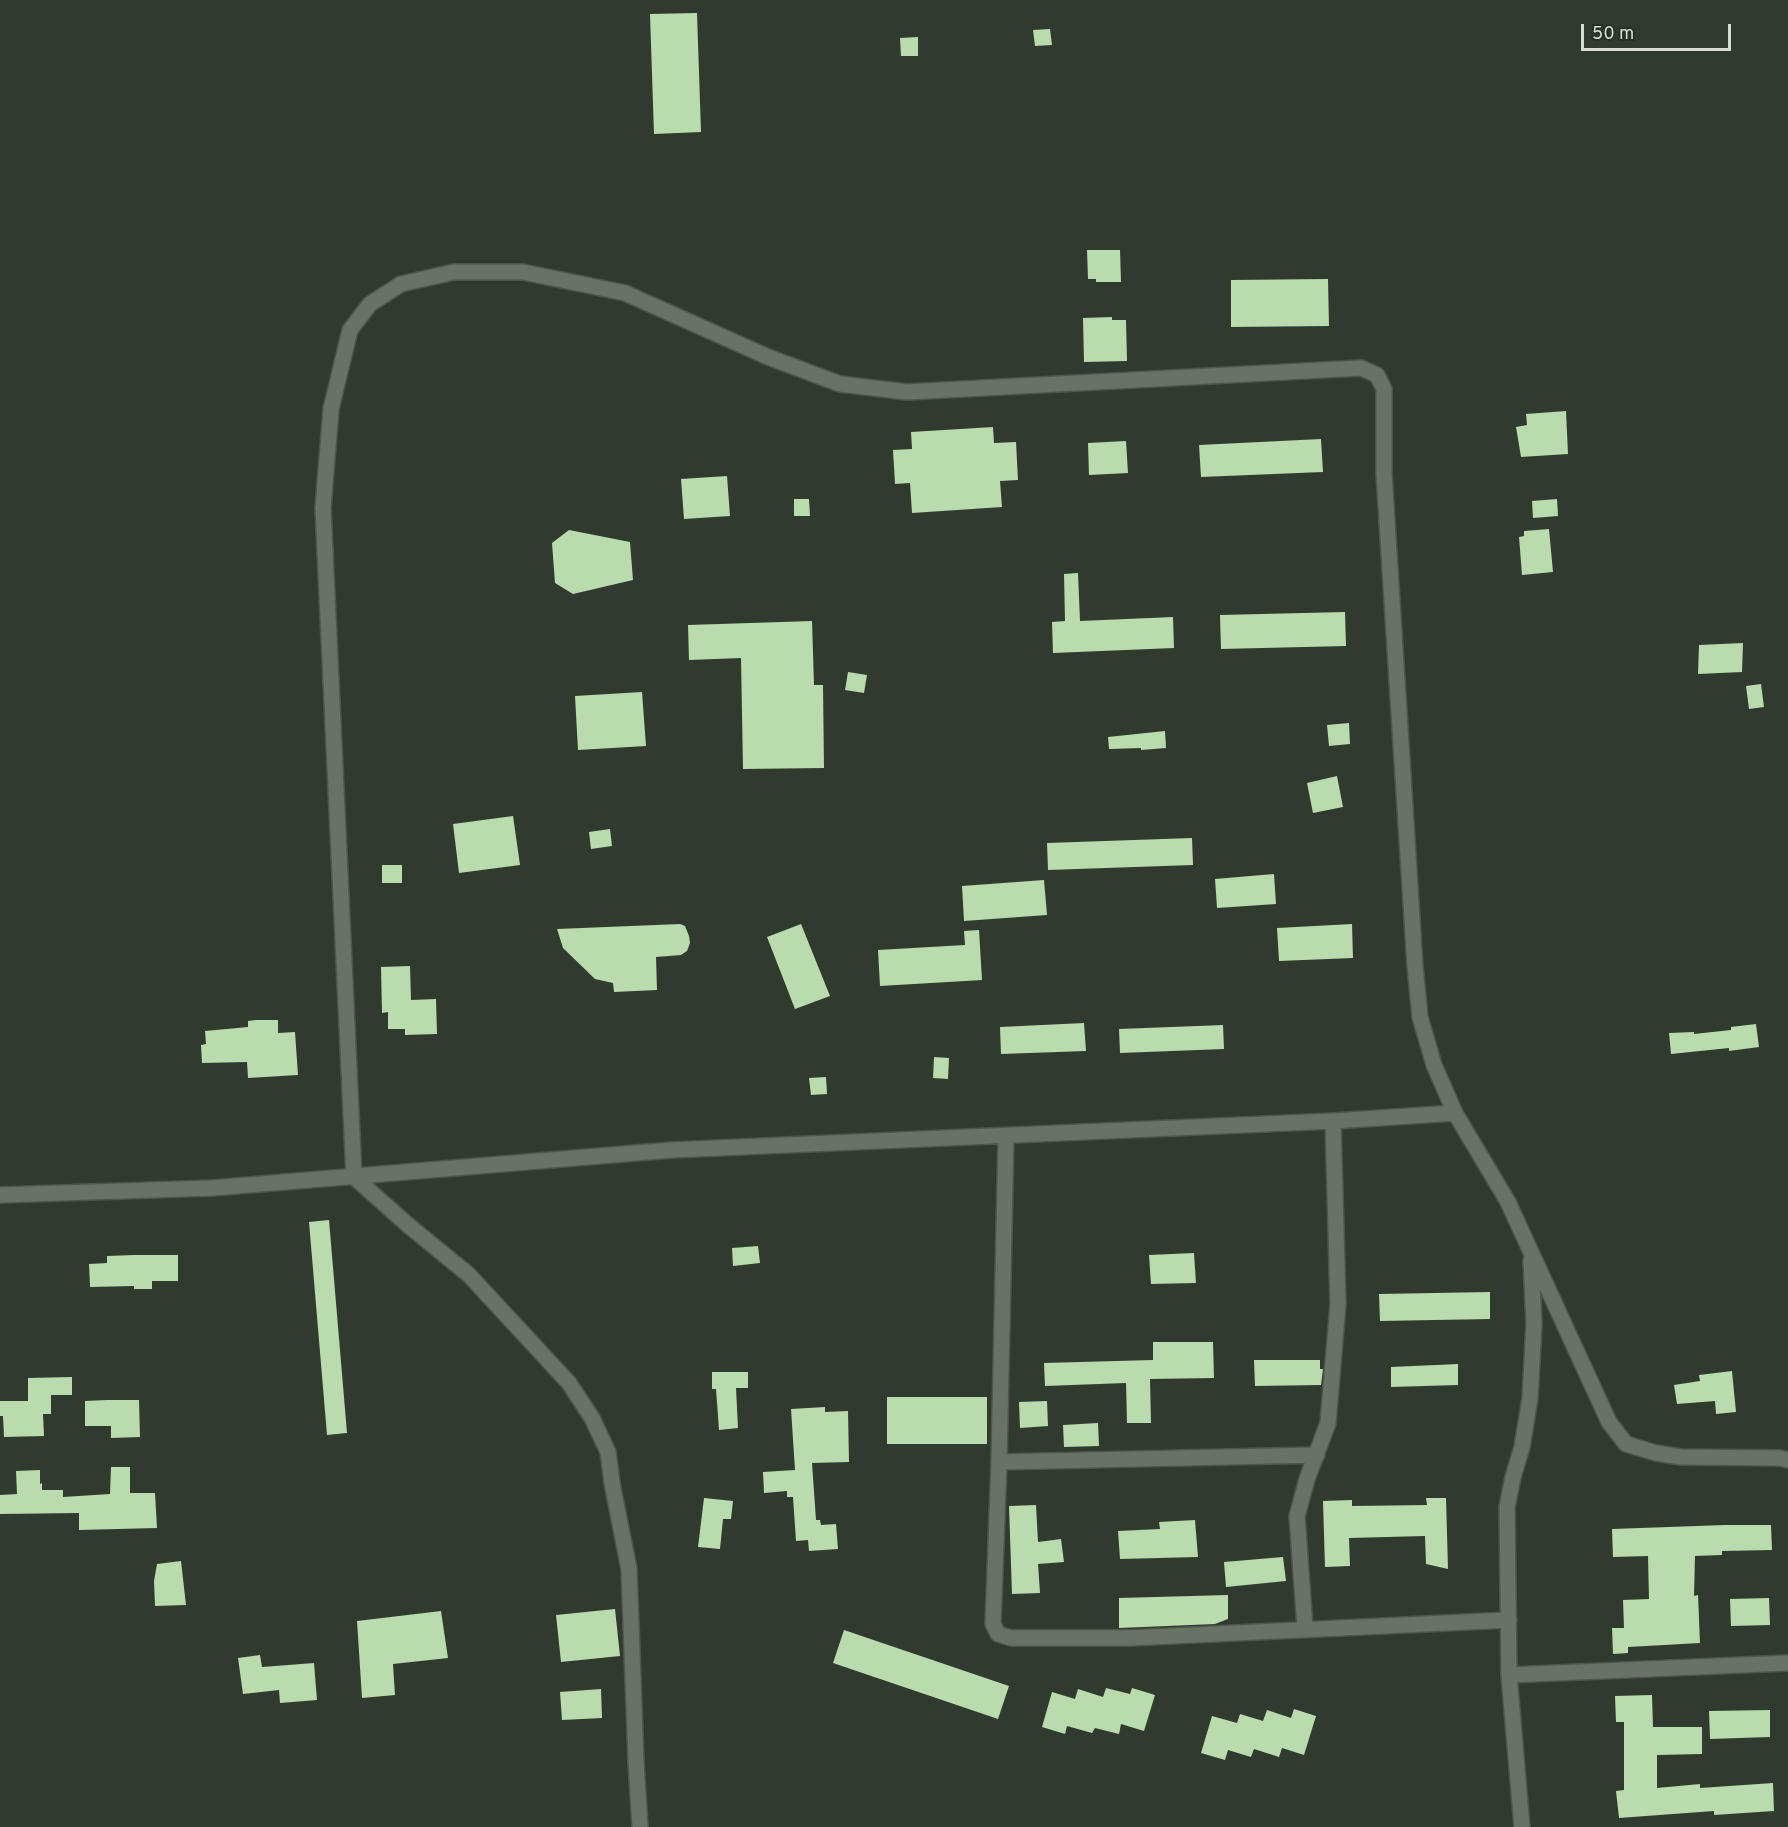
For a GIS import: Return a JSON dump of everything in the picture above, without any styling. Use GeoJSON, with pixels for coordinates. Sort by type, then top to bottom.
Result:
{"type":"FeatureCollection","features":[{"type":"Feature","properties":{"kind":"street"},"geometry":{"type":"LineString","coordinates":[[640,1827],[629,1569],[608,1452],[592,1418],[562,1375],[469,1275],[408,1225],[354,1176],[323,508],[331,409],[350,330],[370,304],[401,285],[454,272],[523,272],[625,293],[768,357],[840,384],[907,392],[1360,368],[1377,375],[1384,389],[1384,474],[1415,966],[1420,1017],[1434,1065],[1455,1113],[1508,1202],[1610,1422],[1626,1444],[1656,1454],[1681,1457],[1788,1460]]}},
{"type":"Feature","properties":{"kind":"street"},"geometry":{"type":"LineString","coordinates":[[0,1195],[212,1188],[672,1150],[1006,1137],[1455,1113]]}},
{"type":"Feature","properties":{"kind":"street"},"geometry":{"type":"LineString","coordinates":[[1305,1628],[1297,1516],[1307,1479],[1328,1423],[1338,1304],[1333,1121]]}},
{"type":"Feature","properties":{"kind":"street"},"geometry":{"type":"LineString","coordinates":[[1006,1137],[993,1624],[998,1634],[1011,1638],[1130,1638],[1509,1620]]}},
{"type":"Feature","properties":{"kind":"street"},"geometry":{"type":"LineString","coordinates":[[1522,1827],[1509,1675],[1507,1507],[1522,1447],[1530,1398],[1534,1291],[1529,1250]]}},
{"type":"Feature","properties":{"kind":"street"},"geometry":{"type":"LineString","coordinates":[[999,1462],[1317,1455]]}},
{"type":"Feature","properties":{"kind":"street"},"geometry":{"type":"LineString","coordinates":[[1509,1675],[1788,1663]]}},
{"type":"Feature","properties":{"kind":"building"},"geometry":{"type":"Polygon","coordinates":[[[697,13],[701,132],[654,134],[650,14],[697,13]]]}},
{"type":"Feature","properties":{"kind":"building"},"geometry":{"type":"Polygon","coordinates":[[[1050,29],[1052,45],[1035,46],[1033,30],[1050,29]]]}},
{"type":"Feature","properties":{"kind":"building"},"geometry":{"type":"Polygon","coordinates":[[[918,37],[918,56],[901,56],[900,38],[918,37]]]}},
{"type":"Feature","properties":{"kind":"building"},"geometry":{"type":"Polygon","coordinates":[[[1087,250],[1120,250],[1121,282],[1096,282],[1096,279],[1088,279],[1087,250]]]}},
{"type":"Feature","properties":{"kind":"building"},"geometry":{"type":"Polygon","coordinates":[[[1328,279],[1329,326],[1231,327],[1231,280],[1328,279]]]}},
{"type":"Feature","properties":{"kind":"building"},"geometry":{"type":"Polygon","coordinates":[[[1112,317],[1112,320],[1126,320],[1127,361],[1084,362],[1083,318],[1112,317]]]}},
{"type":"Feature","properties":{"kind":"building"},"geometry":{"type":"Polygon","coordinates":[[[1566,411],[1568,454],[1521,457],[1516,427],[1527,425],[1526,414],[1566,411]]]}},
{"type":"Feature","properties":{"kind":"building"},"geometry":{"type":"Polygon","coordinates":[[[993,427],[994,443],[1016,442],[1018,480],[1000,481],[1002,507],[912,513],[910,483],[895,484],[893,450],[912,449],[911,432],[993,427]]]}},
{"type":"Feature","properties":{"kind":"building"},"geometry":{"type":"Polygon","coordinates":[[[1321,439],[1323,472],[1201,477],[1199,445],[1321,439]]]}},
{"type":"Feature","properties":{"kind":"building"},"geometry":{"type":"Polygon","coordinates":[[[1126,441],[1128,473],[1089,475],[1088,443],[1126,441]]]}},
{"type":"Feature","properties":{"kind":"building"},"geometry":{"type":"Polygon","coordinates":[[[727,476],[730,516],[684,519],[681,479],[727,476]]]}},
{"type":"Feature","properties":{"kind":"building"},"geometry":{"type":"Polygon","coordinates":[[[794,499],[809,499],[810,516],[794,516],[794,499]]]}},
{"type":"Feature","properties":{"kind":"building"},"geometry":{"type":"Polygon","coordinates":[[[1557,499],[1558,516],[1533,518],[1532,501],[1557,499]]]}},
{"type":"Feature","properties":{"kind":"building"},"geometry":{"type":"Polygon","coordinates":[[[1549,529],[1553,572],[1522,575],[1519,537],[1524,536],[1524,531],[1549,529]]]}},
{"type":"Feature","properties":{"kind":"building"},"geometry":{"type":"Polygon","coordinates":[[[569,530],[630,542],[633,580],[573,594],[555,583],[552,543],[569,530]]]}},
{"type":"Feature","properties":{"kind":"building"},"geometry":{"type":"Polygon","coordinates":[[[1078,573],[1080,621],[1173,617],[1174,648],[1053,653],[1052,622],[1065,621],[1064,574],[1078,573]]]}},
{"type":"Feature","properties":{"kind":"building"},"geometry":{"type":"Polygon","coordinates":[[[1345,612],[1346,646],[1221,649],[1220,615],[1345,612]]]}},
{"type":"Feature","properties":{"kind":"building"},"geometry":{"type":"Polygon","coordinates":[[[812,621],[814,685],[823,685],[824,768],[743,769],[741,658],[689,660],[688,625],[812,621]]]}},
{"type":"Feature","properties":{"kind":"building"},"geometry":{"type":"Polygon","coordinates":[[[1743,643],[1742,672],[1698,674],[1699,645],[1743,643]]]}},
{"type":"Feature","properties":{"kind":"building"},"geometry":{"type":"Polygon","coordinates":[[[848,672],[867,675],[864,693],[845,690],[848,672]]]}},
{"type":"Feature","properties":{"kind":"building"},"geometry":{"type":"Polygon","coordinates":[[[1761,684],[1764,707],[1749,709],[1746,686],[1761,684]]]}},
{"type":"Feature","properties":{"kind":"building"},"geometry":{"type":"Polygon","coordinates":[[[642,692],[646,746],[578,750],[575,696],[642,692]]]}},
{"type":"Feature","properties":{"kind":"building"},"geometry":{"type":"Polygon","coordinates":[[[1349,723],[1350,744],[1329,746],[1327,725],[1349,723]]]}},
{"type":"Feature","properties":{"kind":"building"},"geometry":{"type":"Polygon","coordinates":[[[1165,731],[1166,748],[1109,749],[1108,737],[1165,731]]]}},
{"type":"Feature","properties":{"kind":"building"},"geometry":{"type":"Polygon","coordinates":[[[1337,776],[1343,807],[1313,813],[1307,783],[1337,776]]]}},
{"type":"Feature","properties":{"kind":"building"},"geometry":{"type":"Polygon","coordinates":[[[513,816],[520,865],[459,873],[453,824],[513,816]]]}},
{"type":"Feature","properties":{"kind":"building"},"geometry":{"type":"Polygon","coordinates":[[[610,829],[612,846],[591,849],[589,832],[610,829]]]}},
{"type":"Feature","properties":{"kind":"building"},"geometry":{"type":"Polygon","coordinates":[[[1192,838],[1193,865],[1048,870],[1047,843],[1192,838]]]}},
{"type":"Feature","properties":{"kind":"building"},"geometry":{"type":"Polygon","coordinates":[[[382,865],[402,865],[402,883],[382,883],[382,865]]]}},
{"type":"Feature","properties":{"kind":"building"},"geometry":{"type":"Polygon","coordinates":[[[1274,874],[1276,904],[1217,908],[1215,879],[1274,874]]]}},
{"type":"Feature","properties":{"kind":"building"},"geometry":{"type":"Polygon","coordinates":[[[1044,880],[1047,915],[964,921],[962,886],[1044,880]]]}},
{"type":"Feature","properties":{"kind":"building"},"geometry":{"type":"Polygon","coordinates":[[[680,924],[685,926],[690,943],[687,951],[681,955],[656,957],[657,990],[614,992],[613,983],[595,979],[563,948],[557,929],[680,924]]]}},
{"type":"Feature","properties":{"kind":"building"},"geometry":{"type":"Polygon","coordinates":[[[801,924],[830,996],[795,1009],[767,937],[801,924]]]}},
{"type":"Feature","properties":{"kind":"building"},"geometry":{"type":"Polygon","coordinates":[[[1352,924],[1353,958],[1279,961],[1277,928],[1352,924]]]}},
{"type":"Feature","properties":{"kind":"building"},"geometry":{"type":"Polygon","coordinates":[[[979,930],[982,980],[880,986],[878,950],[965,945],[964,931],[979,930]]]}},
{"type":"Feature","properties":{"kind":"building"},"geometry":{"type":"Polygon","coordinates":[[[410,966],[411,1000],[436,999],[437,1034],[405,1035],[405,1029],[388,1029],[388,1012],[382,1013],[381,967],[410,966]]]}},
{"type":"Feature","properties":{"kind":"building"},"geometry":{"type":"Polygon","coordinates":[[[278,1020],[278,1033],[295,1032],[298,1075],[248,1078],[247,1062],[202,1063],[201,1045],[206,1044],[205,1031],[248,1027],[248,1021],[278,1020]]]}},
{"type":"Feature","properties":{"kind":"building"},"geometry":{"type":"Polygon","coordinates":[[[1084,1023],[1086,1051],[1001,1054],[1000,1027],[1084,1023]]]}},
{"type":"Feature","properties":{"kind":"building"},"geometry":{"type":"Polygon","coordinates":[[[1756,1024],[1759,1047],[1671,1054],[1669,1033],[1694,1032],[1694,1034],[1731,1030],[1731,1027],[1756,1024]]]}},
{"type":"Feature","properties":{"kind":"building"},"geometry":{"type":"Polygon","coordinates":[[[1223,1025],[1224,1049],[1120,1053],[1119,1029],[1223,1025]]]}},
{"type":"Feature","properties":{"kind":"building"},"geometry":{"type":"Polygon","coordinates":[[[934,1057],[949,1058],[948,1079],[933,1078],[934,1057]]]}},
{"type":"Feature","properties":{"kind":"building"},"geometry":{"type":"Polygon","coordinates":[[[826,1077],[827,1094],[811,1095],[809,1078],[826,1077]]]}},
{"type":"Feature","properties":{"kind":"building"},"geometry":{"type":"Polygon","coordinates":[[[329,1220],[347,1433],[327,1435],[309,1222],[329,1220]]]}},
{"type":"Feature","properties":{"kind":"building"},"geometry":{"type":"Polygon","coordinates":[[[758,1246],[760,1263],[733,1266],[732,1248],[758,1246]]]}},
{"type":"Feature","properties":{"kind":"building"},"geometry":{"type":"Polygon","coordinates":[[[1194,1253],[1196,1283],[1151,1284],[1149,1255],[1194,1253]]]}},
{"type":"Feature","properties":{"kind":"building"},"geometry":{"type":"Polygon","coordinates":[[[178,1255],[178,1281],[152,1281],[152,1289],[134,1289],[134,1286],[90,1287],[89,1264],[107,1263],[107,1256],[178,1255]]]}},
{"type":"Feature","properties":{"kind":"building"},"geometry":{"type":"Polygon","coordinates":[[[1490,1292],[1490,1319],[1380,1321],[1379,1294],[1490,1292]]]}},
{"type":"Feature","properties":{"kind":"building"},"geometry":{"type":"Polygon","coordinates":[[[1153,1342],[1213,1342],[1214,1378],[1150,1379],[1151,1423],[1127,1423],[1126,1383],[1045,1386],[1044,1363],[1153,1360],[1153,1342]]]}},
{"type":"Feature","properties":{"kind":"building"},"geometry":{"type":"Polygon","coordinates":[[[1254,1360],[1320,1360],[1320,1369],[1323,1369],[1321,1385],[1255,1386],[1254,1360]]]}},
{"type":"Feature","properties":{"kind":"building"},"geometry":{"type":"Polygon","coordinates":[[[1458,1364],[1458,1385],[1391,1387],[1391,1367],[1458,1364]]]}},
{"type":"Feature","properties":{"kind":"building"},"geometry":{"type":"Polygon","coordinates":[[[1732,1371],[1736,1412],[1716,1414],[1715,1401],[1677,1404],[1674,1385],[1700,1381],[1699,1375],[1732,1371]]]}},
{"type":"Feature","properties":{"kind":"building"},"geometry":{"type":"Polygon","coordinates":[[[712,1372],[748,1372],[748,1388],[736,1388],[738,1428],[719,1430],[716,1389],[712,1389],[712,1372]]]}},
{"type":"Feature","properties":{"kind":"building"},"geometry":{"type":"Polygon","coordinates":[[[72,1377],[72,1395],[51,1395],[51,1414],[43,1414],[44,1436],[4,1437],[0,1401],[28,1401],[28,1378],[72,1377]]]}},
{"type":"Feature","properties":{"kind":"building"},"geometry":{"type":"Polygon","coordinates":[[[887,1397],[987,1397],[987,1444],[887,1444],[887,1397]]]}},
{"type":"Feature","properties":{"kind":"building"},"geometry":{"type":"Polygon","coordinates":[[[139,1400],[140,1437],[111,1438],[111,1426],[85,1426],[85,1401],[139,1400]]]}},
{"type":"Feature","properties":{"kind":"building"},"geometry":{"type":"Polygon","coordinates":[[[1047,1401],[1048,1426],[1020,1428],[1019,1402],[1047,1401]]]}},
{"type":"Feature","properties":{"kind":"building"},"geometry":{"type":"Polygon","coordinates":[[[825,1407],[825,1412],[848,1411],[849,1462],[812,1463],[816,1520],[820,1520],[821,1525],[836,1524],[838,1549],[809,1551],[808,1540],[796,1541],[793,1497],[787,1497],[787,1491],[764,1493],[763,1472],[795,1470],[791,1409],[825,1407]]]}},
{"type":"Feature","properties":{"kind":"building"},"geometry":{"type":"Polygon","coordinates":[[[1098,1423],[1099,1446],[1064,1447],[1063,1425],[1098,1423]]]}},
{"type":"Feature","properties":{"kind":"building"},"geometry":{"type":"Polygon","coordinates":[[[111,1467],[130,1467],[130,1493],[155,1493],[157,1528],[79,1530],[79,1513],[0,1514],[0,1495],[17,1494],[16,1471],[40,1470],[42,1490],[63,1490],[63,1497],[110,1494],[111,1467]]]}},
{"type":"Feature","properties":{"kind":"building"},"geometry":{"type":"Polygon","coordinates":[[[704,1498],[733,1501],[731,1519],[723,1519],[720,1549],[698,1547],[704,1498]]]}},
{"type":"Feature","properties":{"kind":"building"},"geometry":{"type":"Polygon","coordinates":[[[1426,1498],[1446,1498],[1448,1569],[1426,1564],[1425,1536],[1349,1538],[1350,1566],[1325,1567],[1323,1501],[1352,1500],[1352,1506],[1427,1505],[1426,1498]]]}},
{"type":"Feature","properties":{"kind":"building"},"geometry":{"type":"Polygon","coordinates":[[[1036,1505],[1038,1542],[1061,1539],[1064,1562],[1038,1564],[1040,1593],[1012,1594],[1009,1506],[1036,1505]]]}},
{"type":"Feature","properties":{"kind":"building"},"geometry":{"type":"Polygon","coordinates":[[[1195,1520],[1198,1557],[1120,1559],[1118,1531],[1160,1529],[1159,1522],[1195,1520]]]}},
{"type":"Feature","properties":{"kind":"building"},"geometry":{"type":"Polygon","coordinates":[[[1771,1525],[1772,1550],[1722,1551],[1722,1555],[1695,1556],[1694,1596],[1698,1595],[1700,1643],[1628,1647],[1628,1653],[1613,1654],[1612,1628],[1624,1628],[1623,1600],[1649,1599],[1648,1556],[1613,1557],[1612,1529],[1771,1525]]]}},
{"type":"Feature","properties":{"kind":"building"},"geometry":{"type":"Polygon","coordinates":[[[1283,1557],[1286,1581],[1226,1587],[1224,1562],[1283,1557]]]}},
{"type":"Feature","properties":{"kind":"building"},"geometry":{"type":"Polygon","coordinates":[[[181,1561],[186,1605],[155,1606],[154,1581],[157,1564],[181,1561]]]}},
{"type":"Feature","properties":{"kind":"building"},"geometry":{"type":"Polygon","coordinates":[[[1228,1595],[1228,1619],[1215,1624],[1119,1628],[1119,1598],[1228,1595]]]}},
{"type":"Feature","properties":{"kind":"building"},"geometry":{"type":"Polygon","coordinates":[[[1769,1598],[1770,1625],[1731,1626],[1730,1599],[1769,1598]]]}},
{"type":"Feature","properties":{"kind":"building"},"geometry":{"type":"Polygon","coordinates":[[[615,1609],[620,1656],[561,1662],[556,1615],[615,1609]]]}},
{"type":"Feature","properties":{"kind":"building"},"geometry":{"type":"Polygon","coordinates":[[[441,1611],[448,1658],[393,1664],[395,1695],[362,1698],[357,1621],[441,1611]]]}},
{"type":"Feature","properties":{"kind":"building"},"geometry":{"type":"Polygon","coordinates":[[[844,1630],[1009,1686],[998,1719],[833,1663],[844,1630]]]}},
{"type":"Feature","properties":{"kind":"building"},"geometry":{"type":"Polygon","coordinates":[[[260,1655],[262,1667],[314,1663],[317,1700],[280,1703],[279,1690],[243,1694],[238,1658],[260,1655]]]}},
{"type":"Feature","properties":{"kind":"building"},"geometry":{"type":"Polygon","coordinates":[[[1106,1688],[1130,1694],[1132,1688],[1155,1695],[1144,1731],[1121,1724],[1119,1734],[1095,1728],[1092,1733],[1067,1726],[1065,1734],[1042,1727],[1052,1692],[1075,1699],[1078,1689],[1103,1697],[1106,1688]]]}},
{"type":"Feature","properties":{"kind":"building"},"geometry":{"type":"Polygon","coordinates":[[[601,1689],[602,1718],[562,1720],[560,1692],[601,1689]]]}},
{"type":"Feature","properties":{"kind":"building"},"geometry":{"type":"Polygon","coordinates":[[[1652,1695],[1653,1727],[1702,1727],[1702,1754],[1657,1755],[1657,1788],[1700,1784],[1700,1788],[1773,1783],[1774,1811],[1714,1815],[1714,1811],[1619,1818],[1616,1791],[1624,1790],[1624,1722],[1616,1722],[1615,1696],[1652,1695]]]}},
{"type":"Feature","properties":{"kind":"building"},"geometry":{"type":"Polygon","coordinates":[[[1294,1709],[1316,1716],[1304,1755],[1282,1748],[1279,1757],[1254,1749],[1251,1757],[1228,1750],[1225,1760],[1201,1753],[1212,1716],[1237,1723],[1240,1714],[1263,1721],[1267,1710],[1291,1718],[1294,1709]]]}},
{"type":"Feature","properties":{"kind":"building"},"geometry":{"type":"Polygon","coordinates":[[[1770,1710],[1770,1737],[1710,1739],[1709,1711],[1770,1710]]]}}]}
